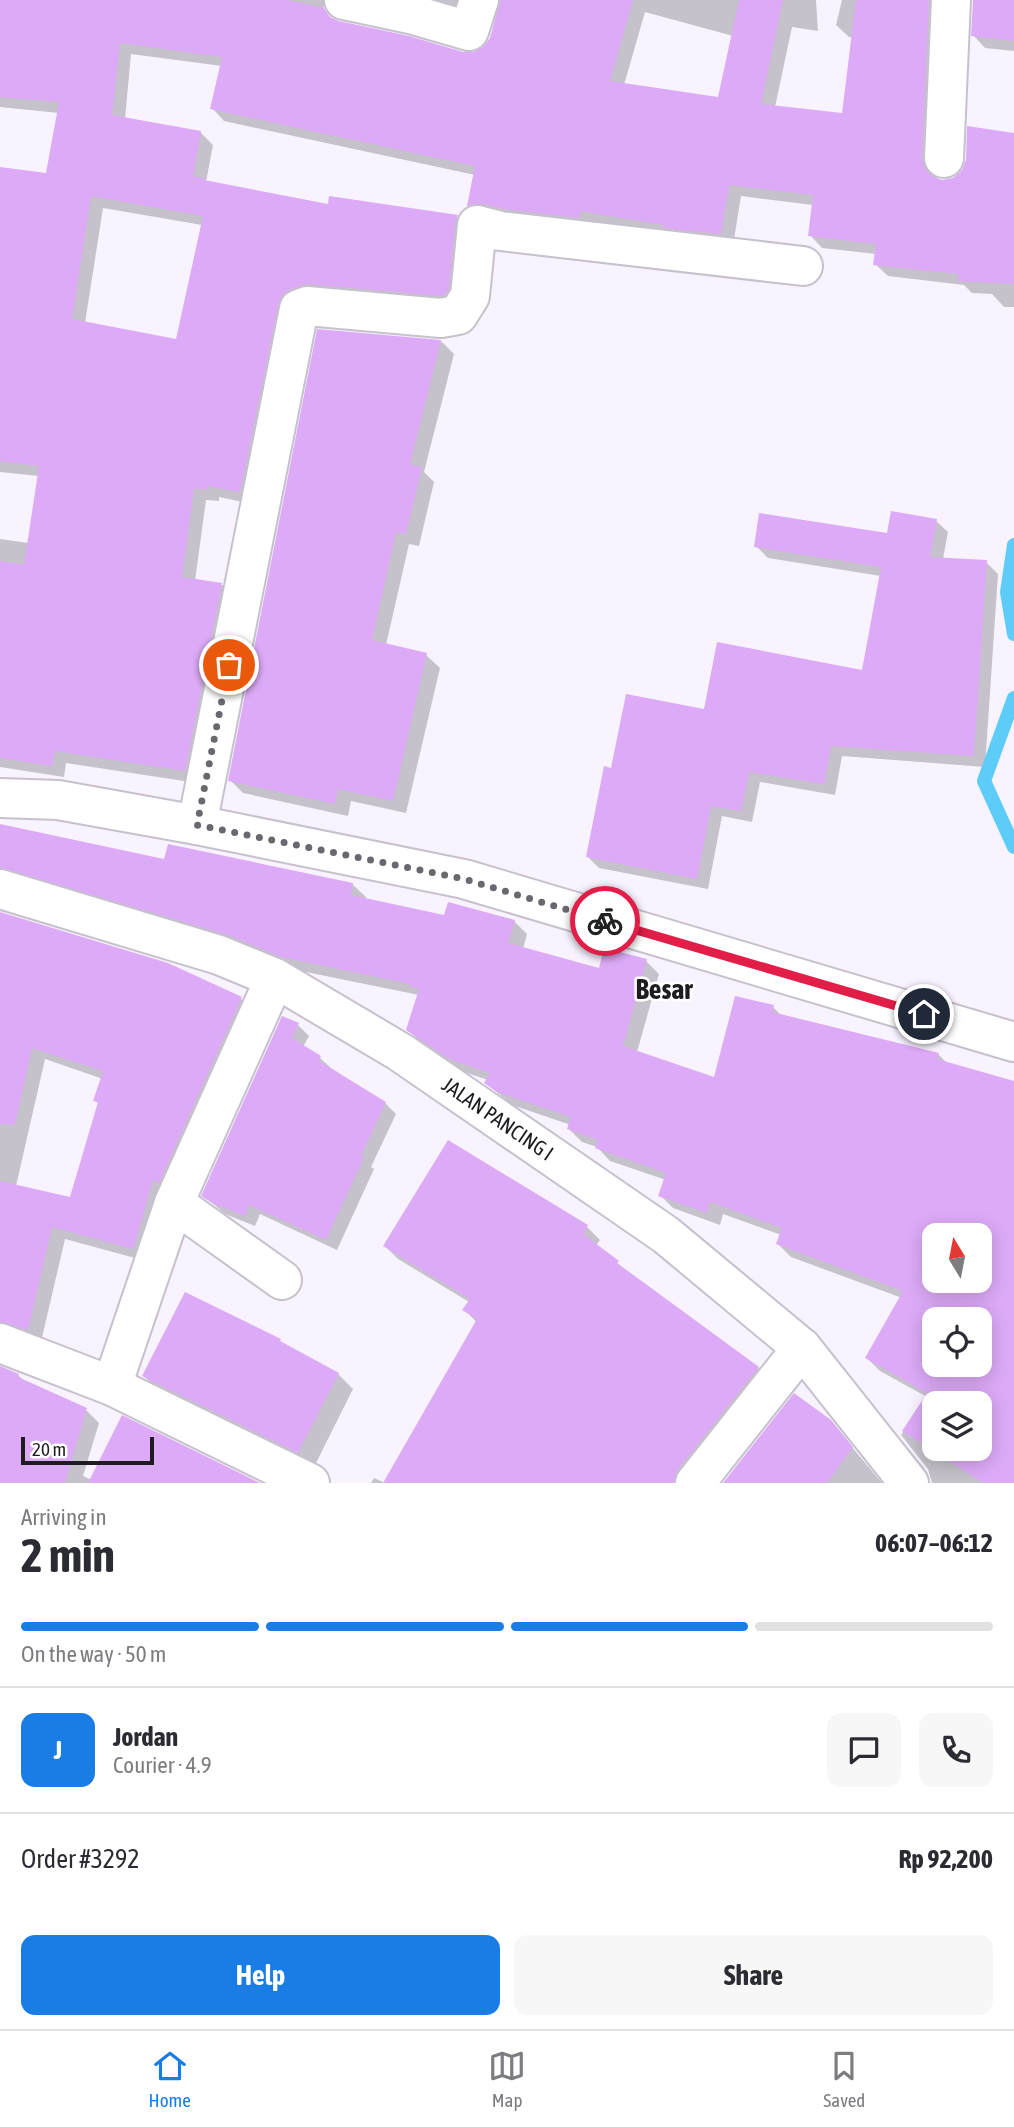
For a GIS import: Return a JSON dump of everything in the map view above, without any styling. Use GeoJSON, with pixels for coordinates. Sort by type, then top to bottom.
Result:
{"type":"FeatureCollection","features":[{"type":"Feature","properties":{"kind":"street"},"geometry":{"type":"LineString","coordinates":[[344,0],[414,15],[469,32],[479,0]]}},
{"type":"Feature","properties":{"kind":"street"},"geometry":{"type":"LineString","coordinates":[[944,158],[951,0]]}},
{"type":"Feature","properties":{"kind":"street"},"geometry":{"type":"LineString","coordinates":[[197,825],[299,309],[307,306],[441,318],[458,316],[470,296],[477,225],[500,231],[803,266]]}},
{"type":"Feature","properties":{"kind":"street"},"geometry":{"type":"LineString","coordinates":[[0,798],[58,800],[464,879],[1014,1042]]}},
{"type":"Feature","properties":{"kind":"street","name":"JALAN PANCING I"},"geometry":{"type":"LineString","coordinates":[[0,888],[219,955],[275,978],[400,1052],[666,1235],[802,1348],[909,1483]]}},
{"type":"Feature","properties":{"kind":"street"},"geometry":{"type":"LineString","coordinates":[[112,1386],[174,1203],[275,978]]}},
{"type":"Feature","properties":{"kind":"street"},"geometry":{"type":"LineString","coordinates":[[174,1203],[282,1280]]}},
{"type":"Feature","properties":{"kind":"street"},"geometry":{"type":"LineString","coordinates":[[0,1343],[112,1386],[310,1483]]}},
{"type":"Feature","properties":{"kind":"street"},"geometry":{"type":"LineString","coordinates":[[695,1483],[802,1348]]}},
{"type":"Feature","properties":{"kind":"building"},"geometry":{"type":"Polygon","coordinates":[[[0,0],[286,0],[324,8],[330,17],[339,21],[409,36],[463,52],[473,52],[483,47],[490,38],[500,0],[633,0],[610,81],[718,97],[739,0],[783,0],[761,104],[842,113],[856,0],[929,0],[922,157],[924,167],[932,176],[942,180],[953,178],[962,170],[966,159],[967,126],[1014,133],[1014,284],[958,281],[958,274],[873,265],[876,244],[808,236],[813,195],[729,185],[721,234],[663,228],[664,225],[581,211],[579,218],[482,204],[467,206],[475,166],[210,109],[222,57],[120,43],[112,115],[201,131],[193,176],[328,204],[329,196],[458,215],[449,289],[445,295],[440,296],[308,284],[282,295],[240,492],[208,486],[207,490],[194,488],[182,577],[222,583],[185,771],[55,751],[52,766],[0,758],[0,561],[24,565],[39,466],[0,461],[0,167],[46,173],[59,102],[0,97],[0,0]],[[91,196],[72,319],[176,339],[203,216],[91,196]]]}},
{"type":"Feature","properties":{"kind":"building"},"geometry":{"type":"Polygon","coordinates":[[[973,0],[1014,0],[1014,41],[971,36],[973,0]]]}},
{"type":"Feature","properties":{"kind":"building"},"geometry":{"type":"Polygon","coordinates":[[[317,329],[441,340],[410,464],[422,467],[406,534],[396,532],[372,640],[427,653],[393,801],[338,789],[335,804],[228,781],[317,329]]]}},
{"type":"Feature","properties":{"kind":"building"},"geometry":{"type":"Polygon","coordinates":[[[891,511],[937,519],[930,557],[987,560],[974,756],[831,746],[824,784],[749,772],[741,811],[711,806],[697,879],[586,857],[604,766],[611,768],[626,694],[704,709],[717,642],[862,670],[881,567],[754,547],[759,513],[887,533],[891,511]]]}},
{"type":"Feature","properties":{"kind":"building"},"geometry":{"type":"Polygon","coordinates":[[[0,824],[164,859],[168,844],[353,883],[351,895],[444,915],[448,902],[515,920],[508,943],[599,968],[604,948],[647,959],[623,1046],[714,1077],[735,996],[774,1005],[772,1012],[939,1053],[937,1059],[1014,1081],[1014,1483],[983,1483],[949,1461],[992,1461],[992,1391],[923,1391],[865,1358],[903,1291],[776,1244],[782,1228],[710,1202],[707,1213],[658,1196],[666,1173],[595,1148],[598,1140],[567,1129],[571,1117],[497,1092],[484,1083],[490,1073],[449,1059],[406,1030],[419,989],[410,987],[410,984],[282,957],[225,934],[0,868],[0,824]]]}},
{"type":"Feature","properties":{"kind":"building"},"geometry":{"type":"Polygon","coordinates":[[[0,912],[168,963],[242,997],[159,1183],[153,1180],[133,1249],[52,1227],[28,1330],[0,1322],[0,1181],[70,1197],[98,1102],[93,1101],[103,1071],[32,1048],[15,1125],[0,1124],[0,912]]]}},
{"type":"Feature","properties":{"kind":"building"},"geometry":{"type":"Polygon","coordinates":[[[282,1016],[299,1023],[292,1038],[321,1056],[319,1061],[386,1102],[326,1240],[249,1205],[245,1216],[201,1196],[282,1016]]]}},
{"type":"Feature","properties":{"kind":"building"},"geometry":{"type":"Polygon","coordinates":[[[448,1140],[588,1225],[583,1234],[619,1261],[617,1263],[759,1367],[678,1469],[674,1483],[383,1483],[477,1319],[462,1310],[470,1299],[383,1246],[448,1140]]]}},
{"type":"Feature","properties":{"kind":"building"},"geometry":{"type":"Polygon","coordinates":[[[185,1292],[281,1339],[280,1341],[339,1373],[298,1453],[142,1376],[185,1292]]]}},
{"type":"Feature","properties":{"kind":"building"},"geometry":{"type":"Polygon","coordinates":[[[0,1366],[87,1408],[65,1483],[0,1483],[0,1366]]]}},
{"type":"Feature","properties":{"kind":"building"},"geometry":{"type":"Polygon","coordinates":[[[794,1393],[831,1420],[853,1447],[827,1483],[723,1483],[794,1393]]]}},
{"type":"Feature","properties":{"kind":"building"},"geometry":{"type":"Polygon","coordinates":[[[922,1401],[922,1444],[902,1431],[922,1401]]]}},
{"type":"Feature","properties":{"kind":"building"},"geometry":{"type":"Polygon","coordinates":[[[122,1415],[260,1483],[88,1483],[122,1415]]]}},
{"type":"Feature","properties":{"kind":"waterway"},"geometry":{"type":"LineString","coordinates":[[1014,545],[1007,592],[1014,634]]}},
{"type":"Feature","properties":{"kind":"waterway"},"geometry":{"type":"LineString","coordinates":[[1014,698],[984,781],[1014,847]]}},
{"type":"Feature","properties":{"kind":"way so far"},"geometry":{"type":"LineString","coordinates":[[229,665],[197,825],[464,879],[605,921]]}},
{"type":"Feature","properties":{"kind":"district","name":"Besar"},"geometry":{"type":"Point","coordinates":[664,989]}},
{"type":"Feature","properties":{"kind":"route"},"geometry":{"type":"LineString","coordinates":[[605,921],[924,1014]]}}]}
